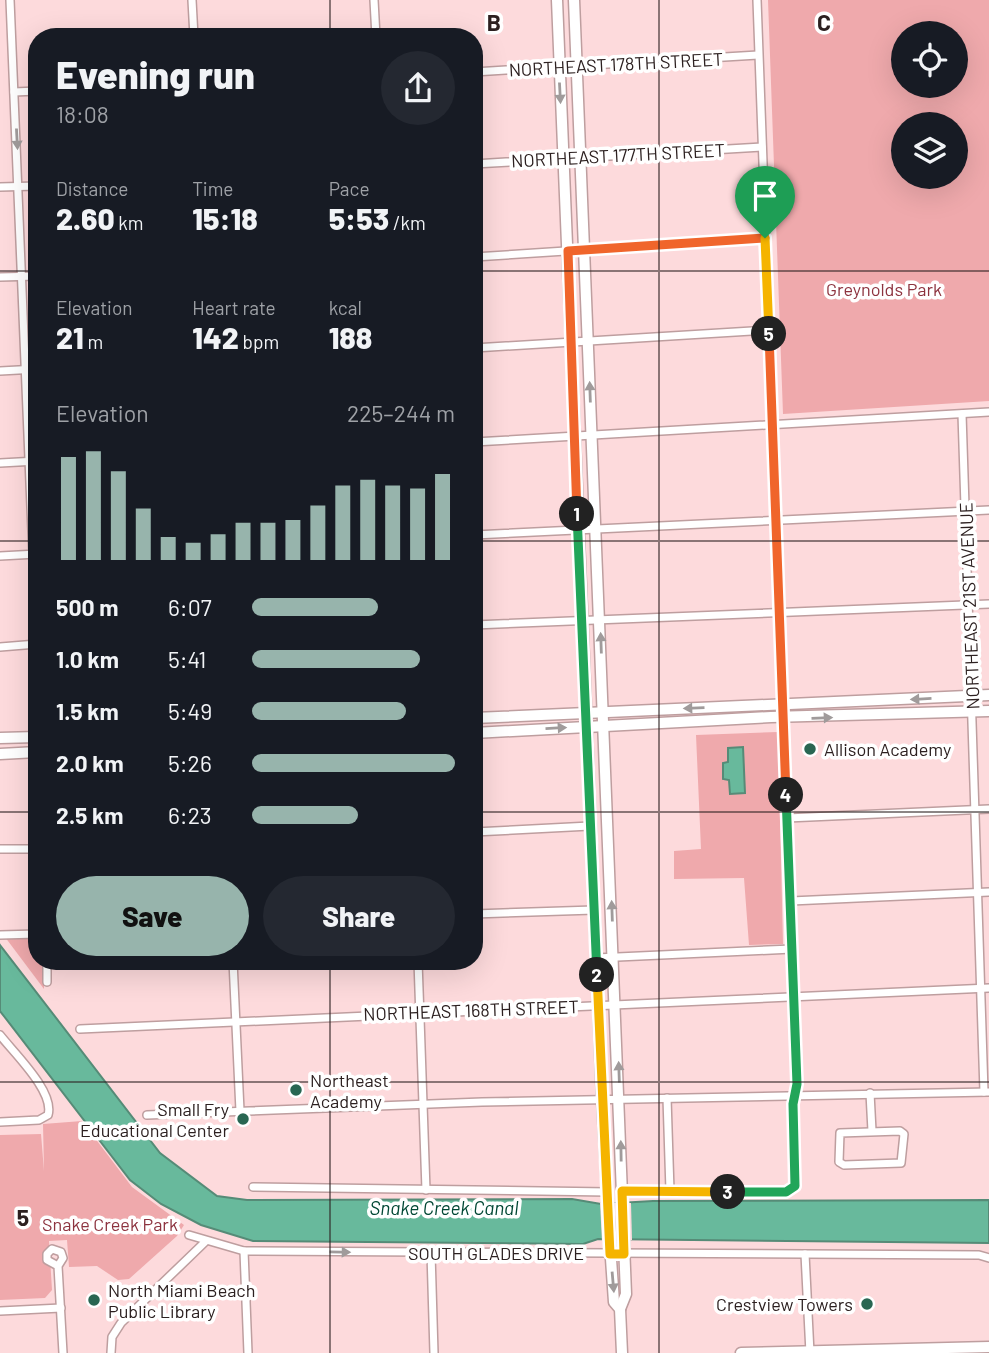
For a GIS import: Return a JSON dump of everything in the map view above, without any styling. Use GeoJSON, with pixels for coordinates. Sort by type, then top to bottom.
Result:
{"type":"FeatureCollection","features":[{"type":"Feature","properties":{"kind":"street"},"geometry":{"type":"LineString","coordinates":[[0,463],[28,461],[10,0]]}},
{"type":"Feature","properties":{"kind":"street"},"geometry":{"type":"LineString","coordinates":[[192,0],[194,28]]}},
{"type":"Feature","properties":{"kind":"street"},"geometry":{"type":"LineString","coordinates":[[374,0],[376,28]]}},
{"type":"Feature","properties":{"kind":"street"},"geometry":{"type":"LineString","coordinates":[[557,0],[602,1099],[614,1302],[620,1309]]}},
{"type":"Feature","properties":{"kind":"street"},"geometry":{"type":"LineString","coordinates":[[574,0],[620,1099],[626,1294],[620,1309],[622,1353]]}},
{"type":"Feature","properties":{"kind":"street"},"geometry":{"type":"LineString","coordinates":[[622,1197],[670,1191],[786,1192],[793,1189],[795,1182],[793,1095],[797,1084],[757,0]]}},
{"type":"Feature","properties":{"kind":"street","name":"NORTHEAST 178TH STREET"},"geometry":{"type":"LineString","coordinates":[[483,72],[758,55]]}},
{"type":"Feature","properties":{"kind":"street"},"geometry":{"type":"LineString","coordinates":[[14,92],[28,91]]}},
{"type":"Feature","properties":{"kind":"street","name":"NORTHEAST 177TH STREET"},"geometry":{"type":"LineString","coordinates":[[483,163],[762,147]]}},
{"type":"Feature","properties":{"kind":"street"},"geometry":{"type":"LineString","coordinates":[[0,187],[28,186]]}},
{"type":"Feature","properties":{"kind":"street"},"geometry":{"type":"LineString","coordinates":[[483,256],[765,238]]}},
{"type":"Feature","properties":{"kind":"street"},"geometry":{"type":"LineString","coordinates":[[0,277],[28,276]]}},
{"type":"Feature","properties":{"kind":"street"},"geometry":{"type":"LineString","coordinates":[[483,347],[769,330]]}},
{"type":"Feature","properties":{"kind":"street"},"geometry":{"type":"LineString","coordinates":[[0,370],[28,370]]}},
{"type":"Feature","properties":{"kind":"street"},"geometry":{"type":"LineString","coordinates":[[483,442],[989,412]]}},
{"type":"Feature","properties":{"kind":"street","name":"NORTHEAST 21ST AVENUE"},"geometry":{"type":"LineString","coordinates":[[962,414],[977,893],[985,988],[986,1092]]}},
{"type":"Feature","properties":{"kind":"street"},"geometry":{"type":"LineString","coordinates":[[483,535],[989,510]]}},
{"type":"Feature","properties":{"kind":"street"},"geometry":{"type":"LineString","coordinates":[[0,556],[28,554]]}},
{"type":"Feature","properties":{"kind":"street"},"geometry":{"type":"LineString","coordinates":[[483,625],[989,604]]}},
{"type":"Feature","properties":{"kind":"street"},"geometry":{"type":"LineString","coordinates":[[0,647],[28,645]]}},
{"type":"Feature","properties":{"kind":"street"},"geometry":{"type":"LineString","coordinates":[[483,717],[989,695]]}},
{"type":"Feature","properties":{"kind":"street"},"geometry":{"type":"LineString","coordinates":[[483,732],[604,725],[989,711]]}},
{"type":"Feature","properties":{"kind":"street"},"geometry":{"type":"LineString","coordinates":[[525,715],[526,729]]}},
{"type":"Feature","properties":{"kind":"street"},"geometry":{"type":"LineString","coordinates":[[0,738],[28,737]]}},
{"type":"Feature","properties":{"kind":"street"},"geometry":{"type":"LineString","coordinates":[[0,754],[28,752]]}},
{"type":"Feature","properties":{"kind":"street"},"geometry":{"type":"LineString","coordinates":[[588,755],[605,754]]}},
{"type":"Feature","properties":{"kind":"street"},"geometry":{"type":"LineString","coordinates":[[787,818],[989,809]]}},
{"type":"Feature","properties":{"kind":"street"},"geometry":{"type":"LineString","coordinates":[[483,832],[590,826]]}},
{"type":"Feature","properties":{"kind":"street"},"geometry":{"type":"LineString","coordinates":[[0,849],[28,849]]}},
{"type":"Feature","properties":{"kind":"street"},"geometry":{"type":"LineString","coordinates":[[592,862],[609,862]]}},
{"type":"Feature","properties":{"kind":"street"},"geometry":{"type":"LineString","coordinates":[[791,901],[989,892]]}},
{"type":"Feature","properties":{"kind":"street"},"geometry":{"type":"LineString","coordinates":[[483,914],[594,910]]}},
{"type":"Feature","properties":{"kind":"street"},"geometry":{"type":"LineString","coordinates":[[1,935],[28,934]]}},
{"type":"Feature","properties":{"kind":"street"},"geometry":{"type":"LineString","coordinates":[[596,958],[792,949]]}},
{"type":"Feature","properties":{"kind":"street"},"geometry":{"type":"LineString","coordinates":[[47,970],[47,982]]}},
{"type":"Feature","properties":{"kind":"street"},"geometry":{"type":"LineString","coordinates":[[233,970],[240,1111]]}},
{"type":"Feature","properties":{"kind":"street"},"geometry":{"type":"LineString","coordinates":[[419,970],[426,1190]]}},
{"type":"Feature","properties":{"kind":"street","name":"NORTHEAST 168TH STREET"},"geometry":{"type":"LineString","coordinates":[[80,1029],[985,988]]}},
{"type":"Feature","properties":{"kind":"street"},"geometry":{"type":"LineString","coordinates":[[0,1035],[42,1088],[49,1103],[48,1115],[39,1121],[0,1122]]}},
{"type":"Feature","properties":{"kind":"street"},"geometry":{"type":"LineString","coordinates":[[147,1115],[602,1099],[986,1092]]}},
{"type":"Feature","properties":{"kind":"street"},"geometry":{"type":"LineString","coordinates":[[870,1093],[872,1131]]}},
{"type":"Feature","properties":{"kind":"street"},"geometry":{"type":"LineString","coordinates":[[667,1098],[670,1191]]}},
{"type":"Feature","properties":{"kind":"street"},"geometry":{"type":"LineString","coordinates":[[872,1131],[903,1132],[903,1162],[841,1164],[840,1133],[872,1131]]}},
{"type":"Feature","properties":{"kind":"street"},"geometry":{"type":"LineString","coordinates":[[253,1187],[608,1197]]}},
{"type":"Feature","properties":{"kind":"street","name":"SOUTH GLADES DRIVE"},"geometry":{"type":"LineString","coordinates":[[189,1235],[205,1242],[244,1251],[979,1255],[989,1258]]}},
{"type":"Feature","properties":{"kind":"street"},"geometry":{"type":"LineString","coordinates":[[111,1353],[112,1337],[121,1323],[205,1242]]}},
{"type":"Feature","properties":{"kind":"street"},"geometry":{"type":"LineString","coordinates":[[244,1251],[248,1353]]}},
{"type":"Feature","properties":{"kind":"street"},"geometry":{"type":"LineString","coordinates":[[431,1253],[435,1353]]}},
{"type":"Feature","properties":{"kind":"street"},"geometry":{"type":"LineString","coordinates":[[805,1254],[810,1352]]}},
{"type":"Feature","properties":{"kind":"street"},"geometry":{"type":"LineString","coordinates":[[58,1266],[63,1353]]}},
{"type":"Feature","properties":{"kind":"street"},"geometry":{"type":"LineString","coordinates":[[0,1311],[61,1308]]}},
{"type":"Feature","properties":{"kind":"street"},"geometry":{"type":"LineString","coordinates":[[741,1353],[989,1347]]}},
{"type":"Feature","properties":{"kind":"green space","name":"Greynolds Park"},"geometry":{"type":"Polygon","coordinates":[[[768,0],[989,0],[989,401],[783,414],[768,0]]]}},
{"type":"Feature","properties":{"kind":"green space"},"geometry":{"type":"Polygon","coordinates":[[[778,732],[783,944],[749,945],[744,878],[674,879],[674,851],[701,849],[696,735],[778,732]]]}},
{"type":"Feature","properties":{"kind":"green space"},"geometry":{"type":"Polygon","coordinates":[[[5,937],[28,937],[28,968],[5,937]]]}},
{"type":"Feature","properties":{"kind":"green space"},"geometry":{"type":"Polygon","coordinates":[[[30,970],[44,970],[44,989],[30,970]]]}},
{"type":"Feature","properties":{"kind":"green space","name":"Snake Creek Park"},"geometry":{"type":"Polygon","coordinates":[[[82,1121],[132,1187],[184,1225],[177,1236],[129,1279],[118,1280],[97,1266],[69,1267],[67,1240],[49,1241],[52,1290],[45,1298],[0,1300],[0,1135],[41,1134],[44,1171],[43,1124],[82,1121]]]}},
{"type":"Feature","properties":{"kind":"water"},"geometry":{"type":"Polygon","coordinates":[[[743,747],[745,793],[730,794],[729,780],[723,779],[723,763],[728,762],[728,748],[743,747]]]}},
{"type":"Feature","properties":{"kind":"water","name":"Snake Creek Canal"},"geometry":{"type":"Polygon","coordinates":[[[0,945],[160,1153],[217,1196],[247,1200],[572,1199],[601,1204],[653,1201],[989,1200],[989,1243],[598,1239],[583,1244],[253,1241],[201,1225],[161,1204],[130,1180],[0,1011],[0,945]]]}},
{"type":"Feature","properties":{"kind":"pier"},"geometry":{"type":"Polygon","coordinates":[[[600,1203],[631,1203],[632,1240],[602,1241],[600,1203]]]}},
{"type":"Feature","properties":{"kind":"place","name":"Allison Academy"},"geometry":{"type":"Point","coordinates":[810,749]}},
{"type":"Feature","properties":{"kind":"place","name":"Northeast Academy"},"geometry":{"type":"Point","coordinates":[296,1090]}},
{"type":"Feature","properties":{"kind":"place","name":"Small Fry Educational Center"},"geometry":{"type":"Point","coordinates":[243,1119]}},
{"type":"Feature","properties":{"kind":"place","name":"North Miami Beach Public Library"},"geometry":{"type":"Point","coordinates":[94,1300]}},
{"type":"Feature","properties":{"kind":"place","name":"Crestview Towers"},"geometry":{"type":"Point","coordinates":[867,1304]}},
{"type":"Feature","properties":{"kind":"route"},"geometry":{"type":"LineString","coordinates":[[765,238],[797,1084],[793,1095],[795,1186],[786,1192],[622,1191],[624,1254],[610,1254],[577,530],[568,251],[765,238]]}}]}
